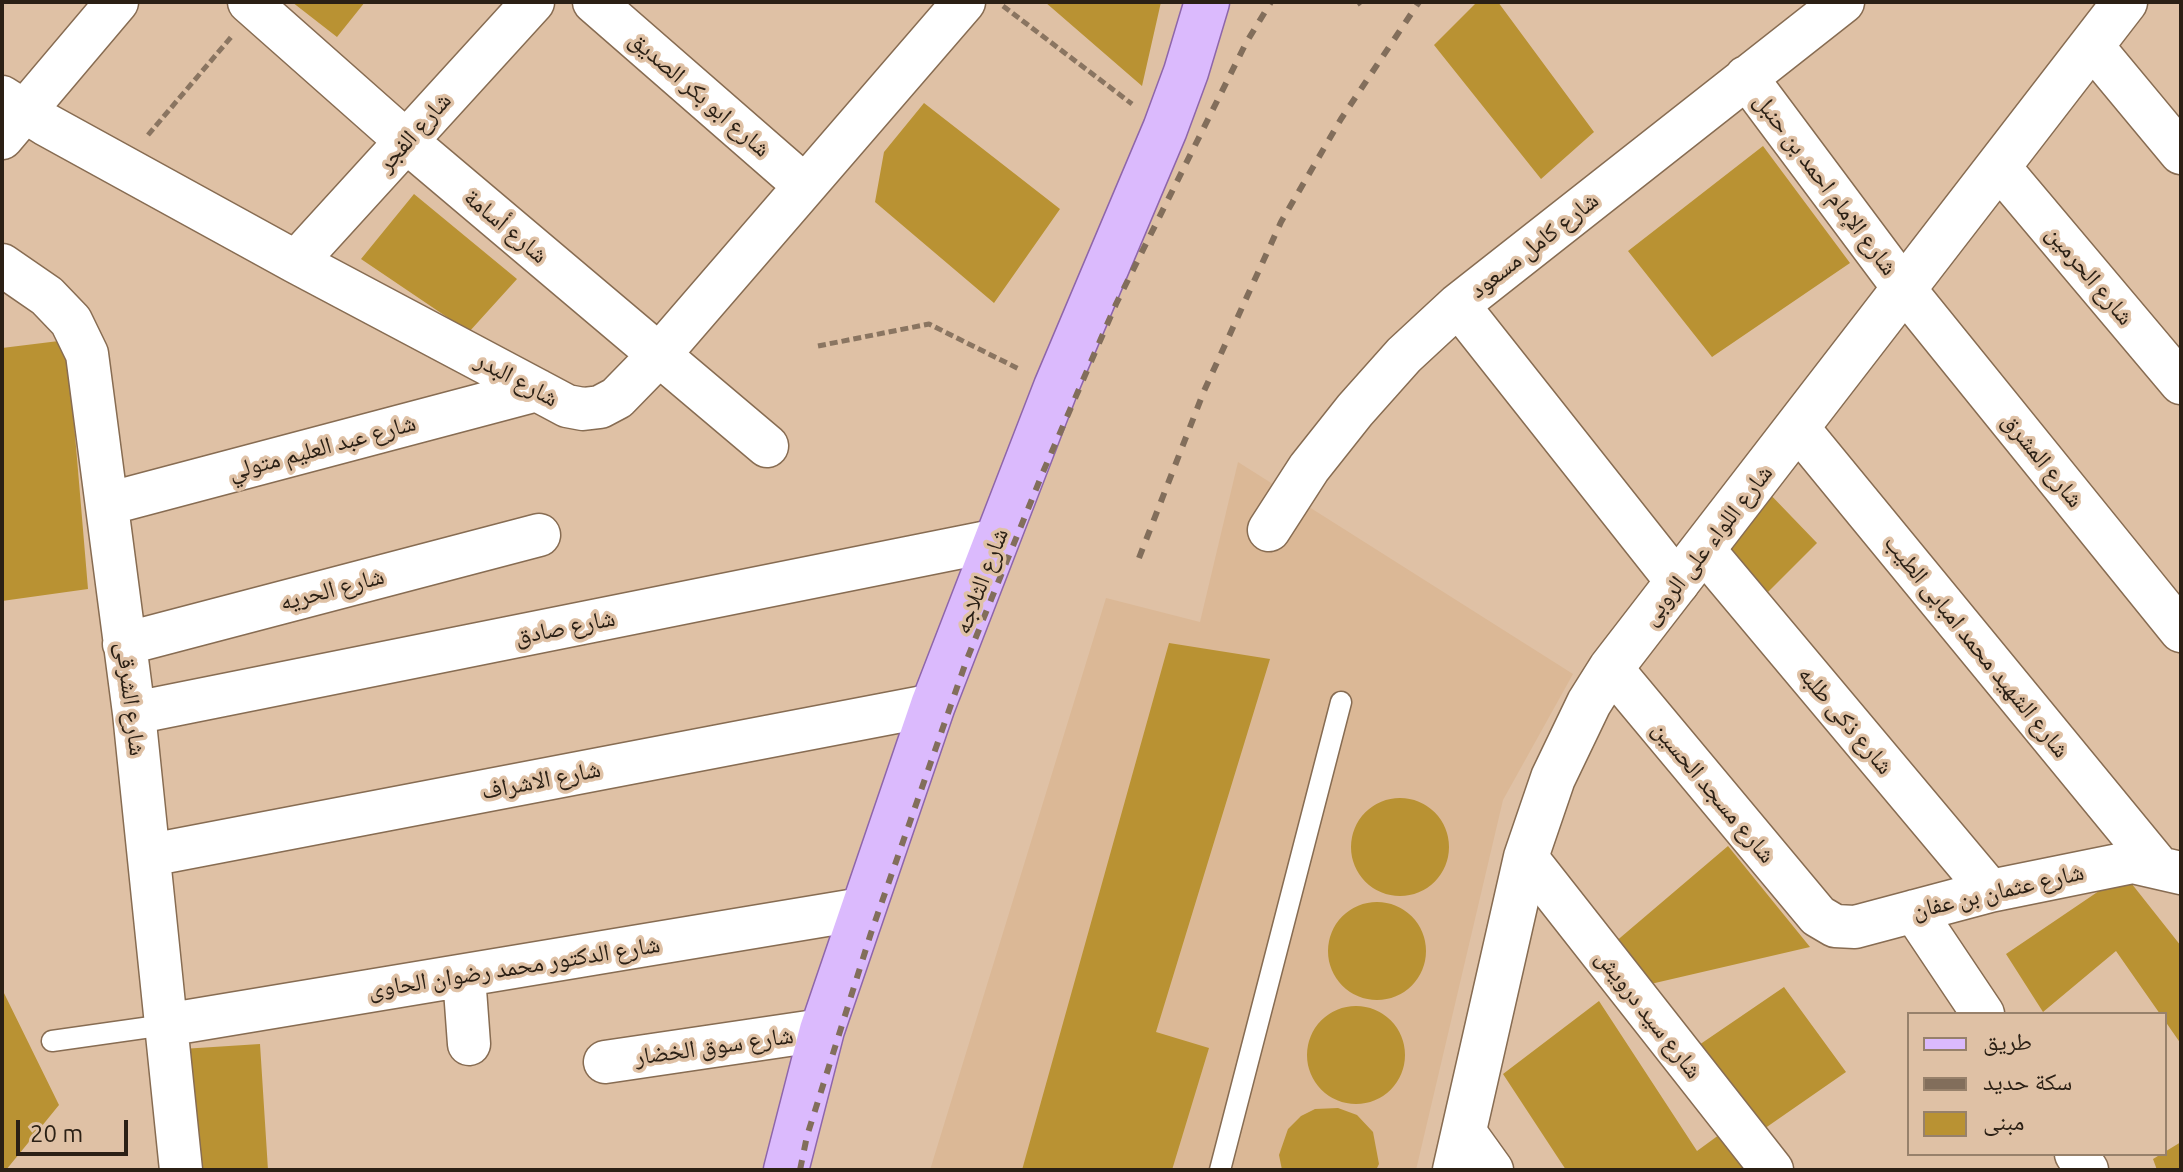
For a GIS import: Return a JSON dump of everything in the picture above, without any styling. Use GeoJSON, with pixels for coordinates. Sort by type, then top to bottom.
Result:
{"type":"FeatureCollection","features":[{"type":"Feature","properties":{"kind":"main road","name":"شارع الثلاجه"},"geometry":{"type":"LineString","coordinates":[[786,1170],[822,1030],[933,705],[1056,387],[1165,129],[1207,2]]}},
{"type":"Feature","properties":{"kind":"street"},"geometry":{"type":"LineString","coordinates":[[9,116],[117,2]]}},
{"type":"Feature","properties":{"kind":"street","name":"شارع الفجر"},"geometry":{"type":"LineString","coordinates":[[296,262],[533,2]]}},
{"type":"Feature","properties":{"kind":"street","name":"شارع ابو بكر الصديق"},"geometry":{"type":"LineString","coordinates":[[594,2],[805,186]]}},
{"type":"Feature","properties":{"kind":"street","name":"شارع البدر"},"geometry":{"type":"LineString","coordinates":[[9,116],[123,165],[296,262],[567,406],[583,409],[600,407],[617,398],[659,355],[964,2]]}},
{"type":"Feature","properties":{"kind":"street","name":"شارع كامل مسعود"},"geometry":{"type":"LineString","coordinates":[[1269,530],[1309,468],[1355,410],[1404,355],[1458,305],[1843,2]]}},
{"type":"Feature","properties":{"kind":"street","name":"شارع اللواء على الروبى"},"geometry":{"type":"LineString","coordinates":[[1460,1150],[1526,857],[1558,765],[1589,703],[1611,668],[2125,2]]}},
{"type":"Feature","properties":{"kind":"street","name":"شارع أسامة"},"geometry":{"type":"LineString","coordinates":[[253,5],[406,141],[767,446]]}},
{"type":"Feature","properties":{"kind":"street"},"geometry":{"type":"LineString","coordinates":[[2092,46],[2181,153]]}},
{"type":"Feature","properties":{"kind":"street","name":"شارع الإمام احمد بن حنبل"},"geometry":{"type":"LineString","coordinates":[[1746,77],[1905,290]]}},
{"type":"Feature","properties":{"kind":"street","name":"شارع الحرمين"},"geometry":{"type":"LineString","coordinates":[[1999,167],[2181,383]]}},
{"type":"Feature","properties":{"kind":"street","name":"شارع الشرقى"},"geometry":{"type":"LineString","coordinates":[[2,265],[47,296],[71,321],[87,354],[134,713],[181,1170]]}},
{"type":"Feature","properties":{"kind":"street","name":"شارع المشرق"},"geometry":{"type":"LineString","coordinates":[[1905,290],[2181,631]]}},
{"type":"Feature","properties":{"kind":"street","name":"شارع ذكى طلبه"},"geometry":{"type":"LineString","coordinates":[[1458,305],[1690,566],[1990,891]]}},
{"type":"Feature","properties":{"kind":"street","name":"شارع عبد العليم متولي"},"geometry":{"type":"LineString","coordinates":[[107,504],[537,390]]}},
{"type":"Feature","properties":{"kind":"street","name":"شارع الشهيد محمد امبابى الطيب"},"geometry":{"type":"LineString","coordinates":[[1798,428],[2169,869]]}},
{"type":"Feature","properties":{"kind":"street","name":"شارع الحريه"},"geometry":{"type":"LineString","coordinates":[[124,644],[539,535]]}},
{"type":"Feature","properties":{"kind":"street","name":"شارع صادق"},"geometry":{"type":"LineString","coordinates":[[134,713],[997,540]]}},
{"type":"Feature","properties":{"kind":"street","name":"شارع مسجد الحسين"},"geometry":{"type":"LineString","coordinates":[[1611,668],[1818,916]]}},
{"type":"Feature","properties":{"kind":"street","name":"شارع الاشراف"},"geometry":{"type":"LineString","coordinates":[[150,855],[933,705]]}},
{"type":"Feature","properties":{"kind":"street","name":"شارع سيد درويش"},"geometry":{"type":"LineString","coordinates":[[1526,857],[1772,1170]]}},
{"type":"Feature","properties":{"kind":"street","name":"شارع عثمان بن عفان"},"geometry":{"type":"LineString","coordinates":[[1818,916],[1835,926],[1855,927],[1990,891],[2133,862],[2169,869]]}},
{"type":"Feature","properties":{"kind":"street","name":"شارع الدكتور محمد رضوان الحاوى"},"geometry":{"type":"LineString","coordinates":[[165,1025],[862,909]]}},
{"type":"Feature","properties":{"kind":"street"},"geometry":{"type":"LineString","coordinates":[[1914,911],[1982,1012]]}},
{"type":"Feature","properties":{"kind":"street"},"geometry":{"type":"LineString","coordinates":[[464,976],[469,1044]]}},
{"type":"Feature","properties":{"kind":"street","name":"شارع سوق الخضار"},"geometry":{"type":"LineString","coordinates":[[605,1062],[822,1030]]}},
{"type":"Feature","properties":{"kind":"street"},"geometry":{"type":"LineString","coordinates":[[1460,1150],[1492,1170]]}},
{"type":"Feature","properties":{"kind":"lane"},"geometry":{"type":"LineString","coordinates":[[1220,1170],[1341,702]]}},
{"type":"Feature","properties":{"kind":"lane"},"geometry":{"type":"LineString","coordinates":[[52,1041],[165,1025]]}},
{"type":"Feature","properties":{"kind":"path"},"geometry":{"type":"LineString","coordinates":[[999,2],[1165,129]]}},
{"type":"Feature","properties":{"kind":"path"},"geometry":{"type":"LineString","coordinates":[[123,165],[253,5]]}},
{"type":"Feature","properties":{"kind":"path"},"geometry":{"type":"LineString","coordinates":[[818,346],[929,324],[1056,387]]}},
{"type":"Feature","properties":{"kind":"shaded area"},"geometry":{"type":"Polygon","coordinates":[[[1238,462],[1573,674],[1503,800],[1416,1170],[930,1170],[1106,598],[1200,622],[1238,462]]]}},
{"type":"Feature","properties":{"kind":"building"},"geometry":{"type":"Polygon","coordinates":[[[292,2],[365,2],[337,37],[292,2]]]}},
{"type":"Feature","properties":{"kind":"building"},"geometry":{"type":"Polygon","coordinates":[[[1045,2],[1161,2],[1142,86],[1045,2]]]}},
{"type":"Feature","properties":{"kind":"building"},"geometry":{"type":"Polygon","coordinates":[[[1477,2],[1498,2],[1594,132],[1541,179],[1434,45],[1477,2]]]}},
{"type":"Feature","properties":{"kind":"building"},"geometry":{"type":"Polygon","coordinates":[[[924,103],[1060,209],[994,303],[875,202],[884,152],[924,103]]]}},
{"type":"Feature","properties":{"kind":"building"},"geometry":{"type":"Polygon","coordinates":[[[1763,146],[1850,263],[1712,357],[1628,251],[1763,146]]]}},
{"type":"Feature","properties":{"kind":"building"},"geometry":{"type":"Polygon","coordinates":[[[414,194],[517,279],[469,332],[361,259],[414,194]]]}},
{"type":"Feature","properties":{"kind":"building"},"geometry":{"type":"Polygon","coordinates":[[[67,340],[88,589],[2,601],[2,348],[67,340]]]}},
{"type":"Feature","properties":{"kind":"building"},"geometry":{"type":"Polygon","coordinates":[[[1765,489],[1817,543],[1759,601],[1712,546],[1765,489]]]}},
{"type":"Feature","properties":{"kind":"building"},"geometry":{"type":"Polygon","coordinates":[[[1169,643],[1270,659],[1156,1032],[1209,1048],[1172,1170],[1022,1170],[1169,643]]]}},
{"type":"Feature","properties":{"kind":"building"},"geometry":{"type":"Polygon","coordinates":[[[1400,798],[1419,802],[1435,812],[1445,828],[1449,847],[1445,866],[1435,882],[1419,892],[1400,896],[1381,892],[1365,882],[1355,866],[1351,847],[1355,828],[1365,812],[1381,802],[1400,798]]]}},
{"type":"Feature","properties":{"kind":"building"},"geometry":{"type":"Polygon","coordinates":[[[1728,846],[1810,947],[1642,986],[1614,943],[1728,846]]]}},
{"type":"Feature","properties":{"kind":"building"},"geometry":{"type":"Polygon","coordinates":[[[2124,874],[2181,946],[2181,1044],[2167,1024],[2167,1012],[2159,1012],[2116,951],[2043,1012],[2006,954],[2124,874]]]}},
{"type":"Feature","properties":{"kind":"building"},"geometry":{"type":"Polygon","coordinates":[[[1377,902],[1396,906],[1412,916],[1422,932],[1426,951],[1422,970],[1412,986],[1396,996],[1377,1000],[1358,996],[1342,986],[1332,970],[1328,951],[1332,932],[1342,916],[1358,906],[1377,902]]]}},
{"type":"Feature","properties":{"kind":"building"},"geometry":{"type":"Polygon","coordinates":[[[1784,987],[1846,1072],[1761,1131],[1699,1045],[1784,987]]]}},
{"type":"Feature","properties":{"kind":"building"},"geometry":{"type":"Polygon","coordinates":[[[2,989],[59,1105],[6,1170],[2,1170],[2,989]]]}},
{"type":"Feature","properties":{"kind":"building"},"geometry":{"type":"Polygon","coordinates":[[[1599,1001],[1697,1151],[1723,1132],[1747,1170],[1566,1170],[1503,1074],[1599,1001]]]}},
{"type":"Feature","properties":{"kind":"building"},"geometry":{"type":"Polygon","coordinates":[[[1356,1006],[1375,1010],[1391,1020],[1401,1036],[1405,1055],[1401,1074],[1391,1090],[1375,1100],[1356,1104],[1337,1100],[1321,1090],[1311,1074],[1307,1055],[1311,1036],[1321,1020],[1337,1010],[1356,1006]]]}},
{"type":"Feature","properties":{"kind":"building"},"geometry":{"type":"Polygon","coordinates":[[[260,1044],[268,1170],[195,1170],[182,1049],[260,1044]]]}},
{"type":"Feature","properties":{"kind":"building"},"geometry":{"type":"Polygon","coordinates":[[[1338,1108],[1357,1115],[1373,1132],[1379,1164],[1376,1170],[1282,1170],[1279,1155],[1288,1129],[1301,1116],[1315,1109],[1338,1108]]]}},
{"type":"Feature","properties":{"kind":"building"},"geometry":{"type":"Polygon","coordinates":[[[2181,1142],[2181,1170],[2157,1170],[2153,1159],[2167,1156],[2167,1150],[2181,1142]]]}},
{"type":"Feature","properties":{"kind":"railway"},"geometry":{"type":"LineString","coordinates":[[800,1170],[807,1136],[871,933],[967,659],[1116,304],[1246,43],[1271,2]]}},
{"type":"Feature","properties":{"kind":"railway"},"geometry":{"type":"LineString","coordinates":[[1139,558],[1204,391],[1281,222],[1341,119],[1419,2]]}}]}
